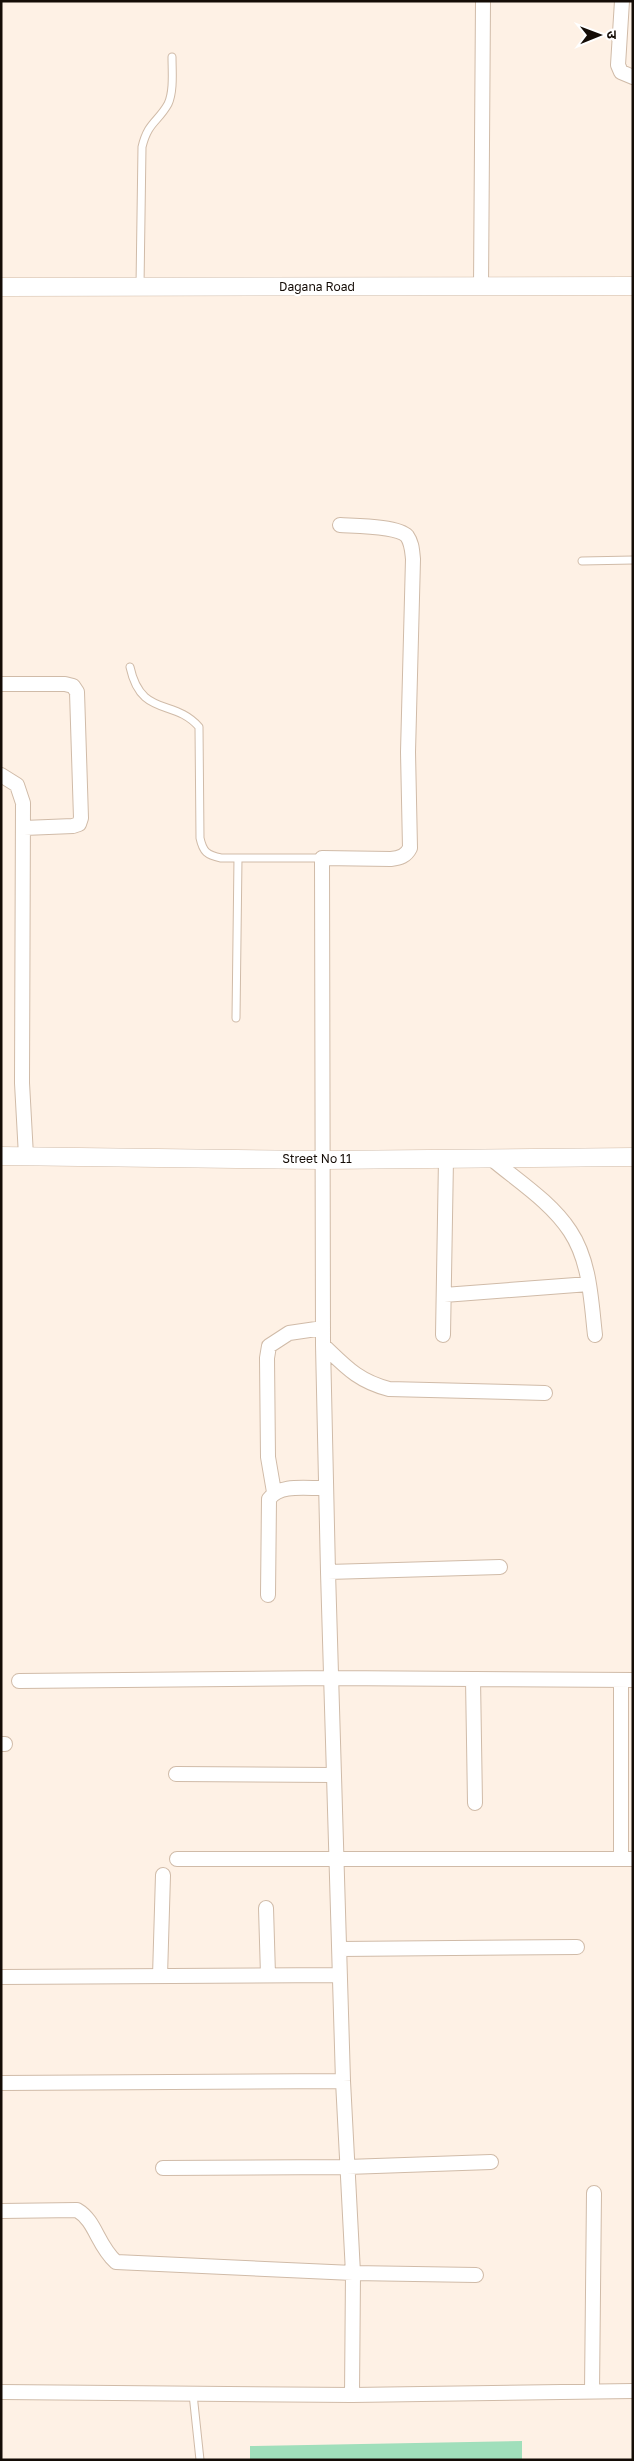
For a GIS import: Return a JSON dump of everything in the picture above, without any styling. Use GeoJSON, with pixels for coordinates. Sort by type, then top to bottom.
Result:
{"type":"FeatureCollection","features":[{"type":"Feature","properties":{"kind":"street"},"geometry":{"type":"LineString","coordinates":[[481,287],[483,1]]}},
{"type":"Feature","properties":{"kind":"street"},"geometry":{"type":"LineString","coordinates":[[622,1],[618,65],[621,72],[633,77]]}},
{"type":"Feature","properties":{"kind":"street","name":"Dagana Road"},"geometry":{"type":"LineString","coordinates":[[1,287],[633,286]]}},
{"type":"Feature","properties":{"kind":"street"},"geometry":{"type":"LineString","coordinates":[[340,525],[396,530],[405,534],[412,545],[408,752],[410,848],[401,858],[322,858],[323,1345],[332,1775],[338,1859],[343,2081],[353,2274],[352,2395]]}},
{"type":"Feature","properties":{"kind":"street"},"geometry":{"type":"LineString","coordinates":[[1,684],[65,684],[73,686],[77,692],[81,818],[79,824],[73,826],[24,828]]}},
{"type":"Feature","properties":{"kind":"street"},"geometry":{"type":"LineString","coordinates":[[1,775],[17,785],[23,804],[21,995],[22,1083],[26,1156]]}},
{"type":"Feature","properties":{"kind":"street","name":"Street No 11"},"geometry":{"type":"LineString","coordinates":[[1,1156],[322,1160],[493,1160],[633,1157]]}},
{"type":"Feature","properties":{"kind":"street"},"geometry":{"type":"LineString","coordinates":[[443,1335],[446,1159]]}},
{"type":"Feature","properties":{"kind":"street"},"geometry":{"type":"LineString","coordinates":[[493,1160],[554,1212],[570,1231],[582,1256],[589,1284],[595,1335]]}},
{"type":"Feature","properties":{"kind":"street"},"geometry":{"type":"LineString","coordinates":[[444,1295],[589,1284]]}},
{"type":"Feature","properties":{"kind":"street"},"geometry":{"type":"LineString","coordinates":[[274,1492],[268,1457],[267,1358],[269,1346],[289,1333],[323,1328]]}},
{"type":"Feature","properties":{"kind":"street"},"geometry":{"type":"LineString","coordinates":[[323,1345],[355,1374],[370,1384],[390,1389],[544,1393]]}},
{"type":"Feature","properties":{"kind":"street"},"geometry":{"type":"LineString","coordinates":[[268,1595],[269,1498],[274,1492],[281,1489],[326,1488]]}},
{"type":"Feature","properties":{"kind":"street"},"geometry":{"type":"LineString","coordinates":[[328,1572],[500,1567]]}},
{"type":"Feature","properties":{"kind":"street"},"geometry":{"type":"LineString","coordinates":[[19,1682],[331,1678],[627,1680],[627,1859],[177,1859]]}},
{"type":"Feature","properties":{"kind":"street"},"geometry":{"type":"LineString","coordinates":[[473,1679],[476,1803]]}},
{"type":"Feature","properties":{"kind":"street"},"geometry":{"type":"LineString","coordinates":[[176,1774],[332,1775]]}},
{"type":"Feature","properties":{"kind":"street"},"geometry":{"type":"LineString","coordinates":[[160,1976],[163,1874]]}},
{"type":"Feature","properties":{"kind":"street"},"geometry":{"type":"LineString","coordinates":[[266,1908],[268,1975]]}},
{"type":"Feature","properties":{"kind":"street"},"geometry":{"type":"LineString","coordinates":[[340,1949],[578,1947]]}},
{"type":"Feature","properties":{"kind":"street"},"geometry":{"type":"LineString","coordinates":[[1,1977],[340,1975]]}},
{"type":"Feature","properties":{"kind":"street"},"geometry":{"type":"LineString","coordinates":[[1,2083],[343,2081]]}},
{"type":"Feature","properties":{"kind":"street"},"geometry":{"type":"LineString","coordinates":[[163,2168],[347,2167],[491,2162]]}},
{"type":"Feature","properties":{"kind":"street"},"geometry":{"type":"LineString","coordinates":[[592,2391],[594,2193]]}},
{"type":"Feature","properties":{"kind":"street"},"geometry":{"type":"LineString","coordinates":[[1,2211],[76,2210],[86,2215],[100,2243],[116,2262],[353,2274],[476,2275]]}},
{"type":"Feature","properties":{"kind":"street"},"geometry":{"type":"LineString","coordinates":[[1,2392],[352,2395],[633,2391]]}},
{"type":"Feature","properties":{"kind":"lane"},"geometry":{"type":"LineString","coordinates":[[140,286],[142,147],[145,134],[168,103],[171,92],[172,57]]}},
{"type":"Feature","properties":{"kind":"lane"},"geometry":{"type":"LineString","coordinates":[[582,561],[633,560]]}},
{"type":"Feature","properties":{"kind":"lane"},"geometry":{"type":"LineString","coordinates":[[130,667],[133,681],[140,694],[154,704],[192,719],[199,727],[200,838],[202,849],[208,856],[322,858]]}},
{"type":"Feature","properties":{"kind":"lane"},"geometry":{"type":"LineString","coordinates":[[236,1018],[238,858]]}},
{"type":"Feature","properties":{"kind":"lane"},"geometry":{"type":"LineString","coordinates":[[193,2394],[200,2460]]}},
{"type":"Feature","properties":{"kind":"green space"},"geometry":{"type":"Polygon","coordinates":[[[522,2441],[522,2460],[250,2460],[250,2446],[522,2441]]]}}]}
